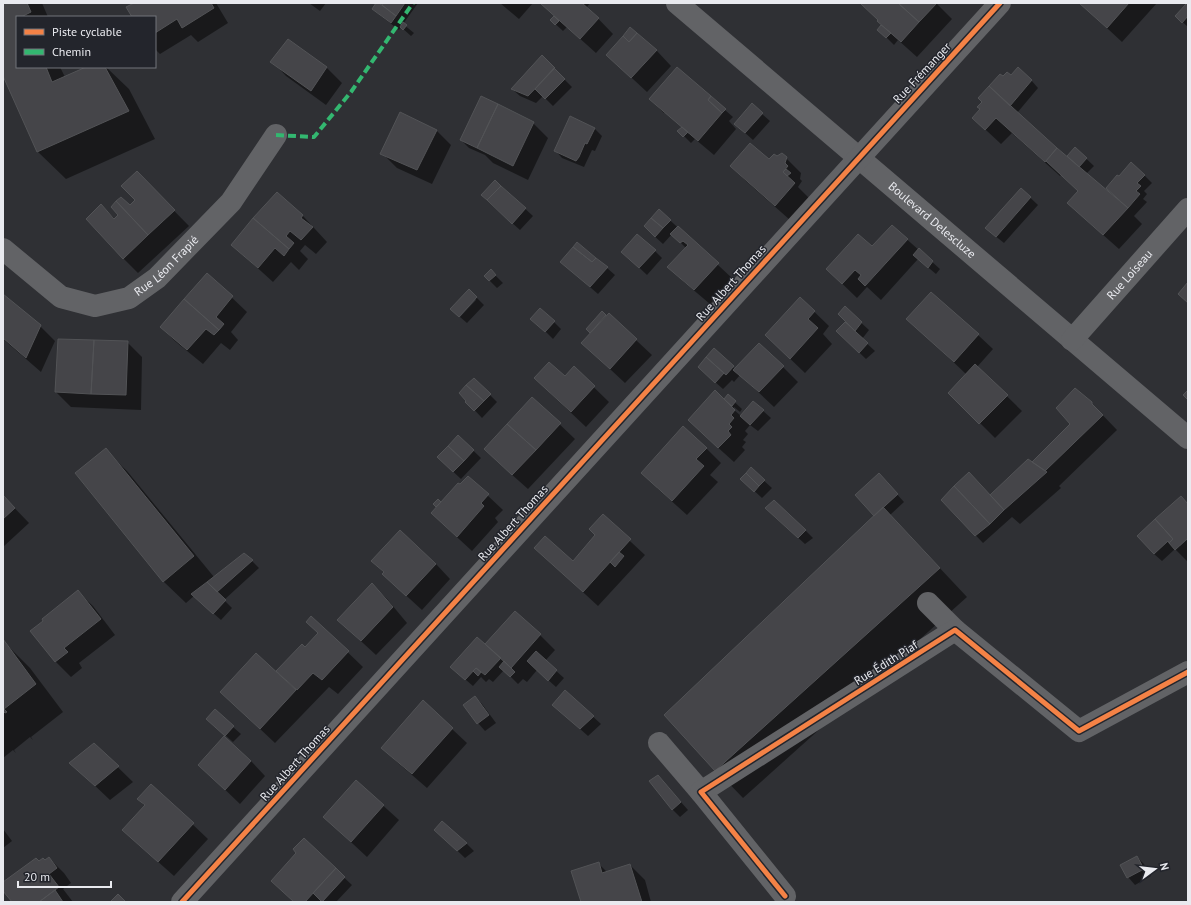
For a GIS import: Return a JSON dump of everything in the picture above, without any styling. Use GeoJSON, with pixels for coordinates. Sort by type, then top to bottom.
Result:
{"type":"FeatureCollection","features":[{"type":"Feature","properties":{"kind":"street","name":"Boulevard Delescluze"},"geometry":{"type":"LineString","coordinates":[[677,3],[1188,438]]}},
{"type":"Feature","properties":{"kind":"street","name":"Rue Frémanger"},"geometry":{"type":"LineString","coordinates":[[859,157],[1000,3]]}},
{"type":"Feature","properties":{"kind":"street","name":"Rue Léon Frapié"},"geometry":{"type":"LineString","coordinates":[[3,249],[61,297],[95,306],[129,298],[157,278],[231,202],[276,135]]}},
{"type":"Feature","properties":{"kind":"street","name":"Rue Albert Thomas"},"geometry":{"type":"LineString","coordinates":[[182,902],[859,157]]}},
{"type":"Feature","properties":{"kind":"street","name":"Rue Loiseau"},"geometry":{"type":"LineString","coordinates":[[1072,340],[1188,209]]}},
{"type":"Feature","properties":{"kind":"street"},"geometry":{"type":"LineString","coordinates":[[928,603],[955,630],[1079,731],[1188,672]]}},
{"type":"Feature","properties":{"kind":"street","name":"Rue Édith Piaf"},"geometry":{"type":"LineString","coordinates":[[701,792],[955,630]]}},
{"type":"Feature","properties":{"kind":"street"},"geometry":{"type":"LineString","coordinates":[[659,743],[701,792],[785,896]]}},
{"type":"Feature","properties":{"kind":"building"},"geometry":{"type":"Polygon","coordinates":[[[3,3],[27,3],[31,12],[23,16],[16,16],[16,68],[46,68],[52,82],[84,68],[106,68],[129,111],[37,152],[3,76],[3,3]]]}},
{"type":"Feature","properties":{"kind":"building"},"geometry":{"type":"Polygon","coordinates":[[[134,3],[211,3],[214,8],[182,28],[177,19],[156,32],[156,16],[131,16],[126,7],[134,3]]]}},
{"type":"Feature","properties":{"kind":"building"},"geometry":{"type":"Polygon","coordinates":[[[376,3],[379,3],[396,16],[391,23],[372,9],[376,3]]]}},
{"type":"Feature","properties":{"kind":"building"},"geometry":{"type":"Polygon","coordinates":[[[383,3],[405,3],[396,16],[382,5],[383,3]]]}},
{"type":"Feature","properties":{"kind":"building"},"geometry":{"type":"Polygon","coordinates":[[[540,3],[582,3],[599,18],[580,39],[540,3]]]}},
{"type":"Feature","properties":{"kind":"building"},"geometry":{"type":"Polygon","coordinates":[[[860,3],[898,3],[919,22],[901,42],[877,21],[878,20],[860,3]]]}},
{"type":"Feature","properties":{"kind":"building"},"geometry":{"type":"Polygon","coordinates":[[[898,3],[937,3],[919,22],[898,3]]]}},
{"type":"Feature","properties":{"kind":"building"},"geometry":{"type":"Polygon","coordinates":[[[1079,3],[1129,3],[1107,28],[1079,3]]]}},
{"type":"Feature","properties":{"kind":"building"},"geometry":{"type":"Polygon","coordinates":[[[1187,3],[1188,16],[1182,23],[1175,16],[1187,3]]]}},
{"type":"Feature","properties":{"kind":"building"},"geometry":{"type":"Polygon","coordinates":[[[554,16],[559,21],[555,25],[550,20],[554,16]]]}},
{"type":"Feature","properties":{"kind":"building"},"geometry":{"type":"Polygon","coordinates":[[[403,22],[407,25],[403,30],[400,27],[403,22]]]}},
{"type":"Feature","properties":{"kind":"building"},"geometry":{"type":"Polygon","coordinates":[[[881,25],[891,33],[886,38],[877,30],[881,25]]]}},
{"type":"Feature","properties":{"kind":"building"},"geometry":{"type":"Polygon","coordinates":[[[630,27],[637,33],[629,42],[623,36],[630,27]]]}},
{"type":"Feature","properties":{"kind":"building"},"geometry":{"type":"Polygon","coordinates":[[[637,33],[657,50],[631,78],[606,55],[623,36],[629,42],[637,33]]]}},
{"type":"Feature","properties":{"kind":"building"},"geometry":{"type":"Polygon","coordinates":[[[288,39],[327,67],[311,91],[270,62],[288,39]]]}},
{"type":"Feature","properties":{"kind":"building"},"geometry":{"type":"Polygon","coordinates":[[[542,55],[555,68],[528,96],[511,89],[542,55]]]}},
{"type":"Feature","properties":{"kind":"building"},"geometry":{"type":"Polygon","coordinates":[[[677,67],[711,96],[708,100],[722,113],[698,141],[649,99],[677,67]]]}},
{"type":"Feature","properties":{"kind":"building"},"geometry":{"type":"Polygon","coordinates":[[[1018,67],[1032,80],[1010,106],[989,86],[1000,74],[1003,76],[1007,72],[1011,75],[1018,67]]]}},
{"type":"Feature","properties":{"kind":"building"},"geometry":{"type":"Polygon","coordinates":[[[554,68],[565,79],[545,99],[535,89],[554,68]]]}},
{"type":"Feature","properties":{"kind":"building"},"geometry":{"type":"Polygon","coordinates":[[[989,86],[1057,148],[1045,162],[996,118],[985,130],[972,118],[980,109],[977,107],[982,102],[978,98],[989,86]]]}},
{"type":"Feature","properties":{"kind":"building"},"geometry":{"type":"Polygon","coordinates":[[[481,96],[498,104],[477,148],[460,140],[481,96]]]}},
{"type":"Feature","properties":{"kind":"building"},"geometry":{"type":"Polygon","coordinates":[[[711,96],[726,109],[722,113],[708,100],[711,96]]]}},
{"type":"Feature","properties":{"kind":"building"},"geometry":{"type":"Polygon","coordinates":[[[752,103],[763,113],[745,133],[734,124],[752,103]]]}},
{"type":"Feature","properties":{"kind":"building"},"geometry":{"type":"Polygon","coordinates":[[[498,104],[534,122],[513,166],[477,148],[498,104]]]}},
{"type":"Feature","properties":{"kind":"building"},"geometry":{"type":"Polygon","coordinates":[[[400,112],[437,130],[417,170],[380,154],[400,112]]]}},
{"type":"Feature","properties":{"kind":"building"},"geometry":{"type":"Polygon","coordinates":[[[570,116],[595,128],[576,161],[554,151],[570,116]]]}},
{"type":"Feature","properties":{"kind":"building"},"geometry":{"type":"Polygon","coordinates":[[[682,127],[688,132],[683,137],[677,131],[682,127]]]}},
{"type":"Feature","properties":{"kind":"building"},"geometry":{"type":"Polygon","coordinates":[[[750,143],[769,159],[774,154],[777,156],[782,153],[787,157],[785,163],[788,166],[783,172],[795,183],[775,206],[730,166],[750,143]]]}},
{"type":"Feature","properties":{"kind":"building"},"geometry":{"type":"Polygon","coordinates":[[[1075,147],[1087,158],[1079,167],[1067,156],[1075,147]]]}},
{"type":"Feature","properties":{"kind":"building"},"geometry":{"type":"Polygon","coordinates":[[[1057,148],[1128,208],[1103,235],[1067,203],[1078,191],[1046,161],[1057,148]]]}},
{"type":"Feature","properties":{"kind":"building"},"geometry":{"type":"Polygon","coordinates":[[[1131,162],[1145,175],[1137,183],[1141,186],[1136,191],[1140,194],[1128,208],[1106,188],[1131,162]]]}},
{"type":"Feature","properties":{"kind":"building"},"geometry":{"type":"Polygon","coordinates":[[[786,169],[791,173],[787,176],[783,172],[786,169]]]}},
{"type":"Feature","properties":{"kind":"building"},"geometry":{"type":"Polygon","coordinates":[[[137,171],[175,210],[148,235],[116,201],[121,197],[130,205],[135,200],[121,186],[137,171]]]}},
{"type":"Feature","properties":{"kind":"building"},"geometry":{"type":"Polygon","coordinates":[[[495,180],[501,186],[487,200],[481,195],[495,180]]]}},
{"type":"Feature","properties":{"kind":"building"},"geometry":{"type":"Polygon","coordinates":[[[501,186],[526,208],[512,224],[487,200],[501,186]]]}},
{"type":"Feature","properties":{"kind":"building"},"geometry":{"type":"Polygon","coordinates":[[[1021,188],[1031,197],[996,237],[985,228],[1021,188]]]}},
{"type":"Feature","properties":{"kind":"building"},"geometry":{"type":"Polygon","coordinates":[[[277,192],[303,215],[301,218],[313,227],[301,240],[290,231],[286,236],[294,243],[289,249],[253,218],[277,192]]]}},
{"type":"Feature","properties":{"kind":"building"},"geometry":{"type":"Polygon","coordinates":[[[116,201],[148,235],[123,259],[86,219],[101,204],[114,219],[118,215],[111,207],[116,201]]]}},
{"type":"Feature","properties":{"kind":"building"},"geometry":{"type":"Polygon","coordinates":[[[659,209],[671,220],[663,228],[651,218],[659,209]]]}},
{"type":"Feature","properties":{"kind":"building"},"geometry":{"type":"Polygon","coordinates":[[[253,218],[289,249],[284,256],[275,248],[258,268],[231,245],[253,218]]]}},
{"type":"Feature","properties":{"kind":"building"},"geometry":{"type":"Polygon","coordinates":[[[651,218],[663,228],[655,237],[644,226],[651,218]]]}},
{"type":"Feature","properties":{"kind":"building"},"geometry":{"type":"Polygon","coordinates":[[[892,225],[908,239],[865,286],[858,279],[861,275],[855,270],[842,284],[826,269],[858,234],[872,246],[892,225]]]}},
{"type":"Feature","properties":{"kind":"building"},"geometry":{"type":"Polygon","coordinates":[[[678,226],[719,263],[694,290],[667,267],[688,245],[683,241],[680,243],[670,234],[678,226]]]}},
{"type":"Feature","properties":{"kind":"building"},"geometry":{"type":"Polygon","coordinates":[[[637,234],[656,250],[639,268],[621,252],[637,234]]]}},
{"type":"Feature","properties":{"kind":"building"},"geometry":{"type":"Polygon","coordinates":[[[577,242],[596,258],[592,262],[573,247],[577,242]]]}},
{"type":"Feature","properties":{"kind":"building"},"geometry":{"type":"Polygon","coordinates":[[[573,247],[592,262],[596,258],[608,267],[590,287],[560,262],[573,247]]]}},
{"type":"Feature","properties":{"kind":"building"},"geometry":{"type":"Polygon","coordinates":[[[919,248],[933,261],[928,268],[913,255],[919,248]]]}},
{"type":"Feature","properties":{"kind":"building"},"geometry":{"type":"Polygon","coordinates":[[[491,269],[496,275],[489,281],[484,276],[491,269]]]}},
{"type":"Feature","properties":{"kind":"building"},"geometry":{"type":"Polygon","coordinates":[[[207,273],[233,296],[216,317],[224,324],[219,330],[184,299],[207,273]]]}},
{"type":"Feature","properties":{"kind":"building"},"geometry":{"type":"Polygon","coordinates":[[[1188,282],[1188,303],[1178,294],[1188,282]]]}},
{"type":"Feature","properties":{"kind":"building"},"geometry":{"type":"Polygon","coordinates":[[[469,289],[477,297],[459,317],[450,309],[469,289]]]}},
{"type":"Feature","properties":{"kind":"building"},"geometry":{"type":"Polygon","coordinates":[[[931,292],[979,334],[954,362],[906,319],[931,292]]]}},
{"type":"Feature","properties":{"kind":"building"},"geometry":{"type":"Polygon","coordinates":[[[3,294],[41,325],[26,358],[3,338],[3,294]]]}},
{"type":"Feature","properties":{"kind":"building"},"geometry":{"type":"Polygon","coordinates":[[[800,297],[815,311],[808,319],[818,328],[790,359],[765,335],[800,297]]]}},
{"type":"Feature","properties":{"kind":"building"},"geometry":{"type":"Polygon","coordinates":[[[184,299],[219,330],[214,335],[206,329],[187,350],[160,327],[184,299]]]}},
{"type":"Feature","properties":{"kind":"building"},"geometry":{"type":"Polygon","coordinates":[[[845,306],[862,322],[855,331],[838,314],[845,306]]]}},
{"type":"Feature","properties":{"kind":"building"},"geometry":{"type":"Polygon","coordinates":[[[540,308],[555,321],[545,332],[530,319],[540,308]]]}},
{"type":"Feature","properties":{"kind":"building"},"geometry":{"type":"Polygon","coordinates":[[[602,311],[606,315],[590,333],[586,329],[602,311]]]}},
{"type":"Feature","properties":{"kind":"building"},"geometry":{"type":"Polygon","coordinates":[[[609,313],[637,339],[610,369],[581,343],[609,313]]]}},
{"type":"Feature","properties":{"kind":"building"},"geometry":{"type":"Polygon","coordinates":[[[845,322],[868,343],[859,353],[836,331],[845,322]]]}},
{"type":"Feature","properties":{"kind":"building"},"geometry":{"type":"Polygon","coordinates":[[[58,339],[94,340],[91,394],[55,392],[58,339]]]}},
{"type":"Feature","properties":{"kind":"building"},"geometry":{"type":"Polygon","coordinates":[[[94,340],[128,341],[126,395],[91,394],[94,340]]]}},
{"type":"Feature","properties":{"kind":"building"},"geometry":{"type":"Polygon","coordinates":[[[759,343],[784,366],[759,392],[733,370],[759,343]]]}},
{"type":"Feature","properties":{"kind":"building"},"geometry":{"type":"Polygon","coordinates":[[[714,348],[734,366],[726,375],[706,357],[714,348]]]}},
{"type":"Feature","properties":{"kind":"building"},"geometry":{"type":"Polygon","coordinates":[[[706,357],[724,373],[715,383],[698,367],[706,357]]]}},
{"type":"Feature","properties":{"kind":"building"},"geometry":{"type":"Polygon","coordinates":[[[549,362],[565,376],[574,366],[595,386],[571,412],[534,378],[549,362]]]}},
{"type":"Feature","properties":{"kind":"building"},"geometry":{"type":"Polygon","coordinates":[[[975,364],[1008,395],[979,424],[948,393],[975,364]]]}},
{"type":"Feature","properties":{"kind":"building"},"geometry":{"type":"Polygon","coordinates":[[[474,378],[491,394],[484,401],[466,385],[474,378]]]}},
{"type":"Feature","properties":{"kind":"building"},"geometry":{"type":"Polygon","coordinates":[[[466,385],[484,401],[474,411],[459,393],[466,385]]]}},
{"type":"Feature","properties":{"kind":"building"},"geometry":{"type":"Polygon","coordinates":[[[1075,388],[1092,402],[1092,404],[1103,415],[1045,471],[1032,462],[1070,424],[1056,408],[1075,388]]]}},
{"type":"Feature","properties":{"kind":"building"},"geometry":{"type":"Polygon","coordinates":[[[715,390],[735,410],[731,415],[734,418],[729,424],[732,427],[728,431],[731,435],[718,448],[688,420],[715,390]]]}},
{"type":"Feature","properties":{"kind":"building"},"geometry":{"type":"Polygon","coordinates":[[[1188,390],[1188,400],[1183,395],[1188,390]]]}},
{"type":"Feature","properties":{"kind":"building"},"geometry":{"type":"Polygon","coordinates":[[[728,394],[736,401],[732,406],[724,399],[728,394]]]}},
{"type":"Feature","properties":{"kind":"building"},"geometry":{"type":"Polygon","coordinates":[[[532,397],[561,423],[536,450],[507,424],[532,397]]]}},
{"type":"Feature","properties":{"kind":"building"},"geometry":{"type":"Polygon","coordinates":[[[753,401],[764,410],[750,425],[740,416],[753,401]]]}},
{"type":"Feature","properties":{"kind":"building"},"geometry":{"type":"Polygon","coordinates":[[[507,424],[536,450],[512,475],[484,449],[507,424]]]}},
{"type":"Feature","properties":{"kind":"building"},"geometry":{"type":"Polygon","coordinates":[[[683,426],[707,448],[696,459],[704,466],[672,501],[641,473],[683,426]]]}},
{"type":"Feature","properties":{"kind":"building"},"geometry":{"type":"Polygon","coordinates":[[[458,435],[474,450],[464,461],[448,446],[458,435]]]}},
{"type":"Feature","properties":{"kind":"building"},"geometry":{"type":"Polygon","coordinates":[[[448,446],[464,461],[453,472],[437,457],[448,446]]]}},
{"type":"Feature","properties":{"kind":"building"},"geometry":{"type":"Polygon","coordinates":[[[106,448],[194,556],[163,582],[75,473],[106,448]]]}},
{"type":"Feature","properties":{"kind":"building"},"geometry":{"type":"Polygon","coordinates":[[[1028,459],[1047,472],[1004,510],[990,495],[1028,459]]]}},
{"type":"Feature","properties":{"kind":"building"},"geometry":{"type":"Polygon","coordinates":[[[751,467],[765,480],[759,486],[746,473],[751,467]]]}},
{"type":"Feature","properties":{"kind":"building"},"geometry":{"type":"Polygon","coordinates":[[[969,472],[1004,510],[990,524],[954,486],[969,472]]]}},
{"type":"Feature","properties":{"kind":"building"},"geometry":{"type":"Polygon","coordinates":[[[746,473],[759,486],[754,492],[740,479],[746,473]]]}},
{"type":"Feature","properties":{"kind":"building"},"geometry":{"type":"Polygon","coordinates":[[[879,473],[898,494],[874,516],[855,495],[879,473]]]}},
{"type":"Feature","properties":{"kind":"building"},"geometry":{"type":"Polygon","coordinates":[[[468,476],[489,494],[481,503],[484,506],[457,537],[431,513],[458,483],[460,484],[468,476]]]}},
{"type":"Feature","properties":{"kind":"building"},"geometry":{"type":"Polygon","coordinates":[[[954,486],[990,524],[975,536],[941,500],[954,486]]]}},
{"type":"Feature","properties":{"kind":"building"},"geometry":{"type":"Polygon","coordinates":[[[3,495],[15,508],[3,519],[3,495]]]}},
{"type":"Feature","properties":{"kind":"building"},"geometry":{"type":"Polygon","coordinates":[[[1181,496],[1188,504],[1188,538],[1175,550],[1169,543],[1173,539],[1155,519],[1181,496]]]}},
{"type":"Feature","properties":{"kind":"building"},"geometry":{"type":"Polygon","coordinates":[[[438,499],[441,502],[436,507],[433,504],[438,499]]]}},
{"type":"Feature","properties":{"kind":"building"},"geometry":{"type":"Polygon","coordinates":[[[774,500],[806,530],[798,538],[765,508],[774,500]]]}},
{"type":"Feature","properties":{"kind":"building"},"geometry":{"type":"Polygon","coordinates":[[[883,507],[940,568],[715,771],[664,715],[883,507]]]}},
{"type":"Feature","properties":{"kind":"building"},"geometry":{"type":"Polygon","coordinates":[[[603,514],[631,539],[583,592],[534,548],[545,536],[573,561],[595,535],[589,529],[603,514]]]}},
{"type":"Feature","properties":{"kind":"building"},"geometry":{"type":"Polygon","coordinates":[[[1155,519],[1173,539],[1169,543],[1168,541],[1154,554],[1137,536],[1155,519]]]}},
{"type":"Feature","properties":{"kind":"building"},"geometry":{"type":"Polygon","coordinates":[[[400,530],[436,564],[406,596],[382,574],[384,572],[371,561],[400,530]]]}},
{"type":"Feature","properties":{"kind":"building"},"geometry":{"type":"Polygon","coordinates":[[[619,552],[624,556],[615,567],[610,562],[619,552]]]}},
{"type":"Feature","properties":{"kind":"building"},"geometry":{"type":"Polygon","coordinates":[[[244,553],[253,560],[217,592],[207,582],[244,553]]]}},
{"type":"Feature","properties":{"kind":"building"},"geometry":{"type":"Polygon","coordinates":[[[207,582],[226,600],[213,614],[191,594],[207,582]]]}},
{"type":"Feature","properties":{"kind":"building"},"geometry":{"type":"Polygon","coordinates":[[[372,583],[393,607],[361,641],[337,620],[372,583]]]}},
{"type":"Feature","properties":{"kind":"building"},"geometry":{"type":"Polygon","coordinates":[[[78,590],[101,619],[64,648],[68,652],[55,662],[30,631],[43,621],[42,619],[78,590]]]}},
{"type":"Feature","properties":{"kind":"building"},"geometry":{"type":"Polygon","coordinates":[[[515,611],[541,634],[511,668],[485,644],[515,611]]]}},
{"type":"Feature","properties":{"kind":"building"},"geometry":{"type":"Polygon","coordinates":[[[311,616],[349,651],[322,680],[313,673],[297,690],[276,671],[302,644],[305,647],[318,633],[306,622],[311,616]]]}},
{"type":"Feature","properties":{"kind":"building"},"geometry":{"type":"Polygon","coordinates":[[[477,637],[501,658],[485,675],[476,668],[465,680],[450,667],[477,637]]]}},
{"type":"Feature","properties":{"kind":"building"},"geometry":{"type":"Polygon","coordinates":[[[3,639],[36,684],[4,709],[7,712],[5,713],[3,711],[3,639]]]}},
{"type":"Feature","properties":{"kind":"building"},"geometry":{"type":"Polygon","coordinates":[[[536,651],[557,670],[548,681],[527,661],[536,651]]]}},
{"type":"Feature","properties":{"kind":"building"},"geometry":{"type":"Polygon","coordinates":[[[256,653],[296,690],[260,729],[220,692],[256,653]]]}},
{"type":"Feature","properties":{"kind":"building"},"geometry":{"type":"Polygon","coordinates":[[[504,661],[515,672],[510,677],[499,667],[504,661]]]}},
{"type":"Feature","properties":{"kind":"building"},"geometry":{"type":"Polygon","coordinates":[[[476,668],[481,672],[478,676],[473,671],[476,668]]]}},
{"type":"Feature","properties":{"kind":"building"},"geometry":{"type":"Polygon","coordinates":[[[565,690],[594,716],[580,729],[552,705],[565,690]]]}},
{"type":"Feature","properties":{"kind":"building"},"geometry":{"type":"Polygon","coordinates":[[[475,696],[489,715],[477,724],[463,705],[475,696]]]}},
{"type":"Feature","properties":{"kind":"building"},"geometry":{"type":"Polygon","coordinates":[[[423,700],[453,728],[412,774],[381,748],[423,700]]]}},
{"type":"Feature","properties":{"kind":"building"},"geometry":{"type":"Polygon","coordinates":[[[215,709],[234,726],[225,736],[206,719],[215,709]]]}},
{"type":"Feature","properties":{"kind":"building"},"geometry":{"type":"Polygon","coordinates":[[[224,736],[251,761],[225,790],[198,765],[224,736]]]}},
{"type":"Feature","properties":{"kind":"building"},"geometry":{"type":"Polygon","coordinates":[[[94,743],[119,766],[95,786],[69,763],[94,743]]]}},
{"type":"Feature","properties":{"kind":"building"},"geometry":{"type":"Polygon","coordinates":[[[658,775],[681,802],[672,810],[649,781],[658,775]]]}},
{"type":"Feature","properties":{"kind":"building"},"geometry":{"type":"Polygon","coordinates":[[[356,780],[384,805],[351,842],[323,817],[356,780]]]}},
{"type":"Feature","properties":{"kind":"building"},"geometry":{"type":"Polygon","coordinates":[[[151,784],[194,823],[158,862],[122,830],[145,805],[137,799],[151,784]]]}},
{"type":"Feature","properties":{"kind":"building"},"geometry":{"type":"Polygon","coordinates":[[[442,821],[467,843],[457,851],[434,830],[442,821]]]}},
{"type":"Feature","properties":{"kind":"building"},"geometry":{"type":"Polygon","coordinates":[[[304,838],[336,868],[305,902],[294,902],[271,881],[296,853],[293,849],[304,838]]]}},
{"type":"Feature","properties":{"kind":"building"},"geometry":{"type":"Polygon","coordinates":[[[1137,856],[1144,869],[1127,878],[1120,865],[1137,856]]]}},
{"type":"Feature","properties":{"kind":"building"},"geometry":{"type":"Polygon","coordinates":[[[49,857],[57,868],[49,874],[59,887],[39,902],[12,902],[3,891],[3,882],[36,858],[39,861],[43,858],[45,860],[49,857]]]}},
{"type":"Feature","properties":{"kind":"building"},"geometry":{"type":"Polygon","coordinates":[[[599,862],[602,873],[630,864],[642,902],[581,902],[571,871],[599,862]]]}},
{"type":"Feature","properties":{"kind":"building"},"geometry":{"type":"Polygon","coordinates":[[[336,868],[345,877],[322,902],[313,893],[336,868]]]}},
{"type":"Feature","properties":{"kind":"building"},"geometry":{"type":"Polygon","coordinates":[[[55,890],[63,902],[39,902],[55,890]]]}},
{"type":"Feature","properties":{"kind":"building"},"geometry":{"type":"Polygon","coordinates":[[[118,894],[126,902],[110,902],[118,894]]]}},
{"type":"Feature","properties":{"kind":"marked path"},"geometry":{"type":"LineString","coordinates":[[276,135],[314,137],[351,92],[413,3]]}},
{"type":"Feature","properties":{"kind":"cycle path"},"geometry":{"type":"LineString","coordinates":[[182,902],[1000,3]]}},
{"type":"Feature","properties":{"kind":"cycle path"},"geometry":{"type":"LineString","coordinates":[[785,896],[701,792],[955,630],[1079,731],[1188,672]]}}]}
